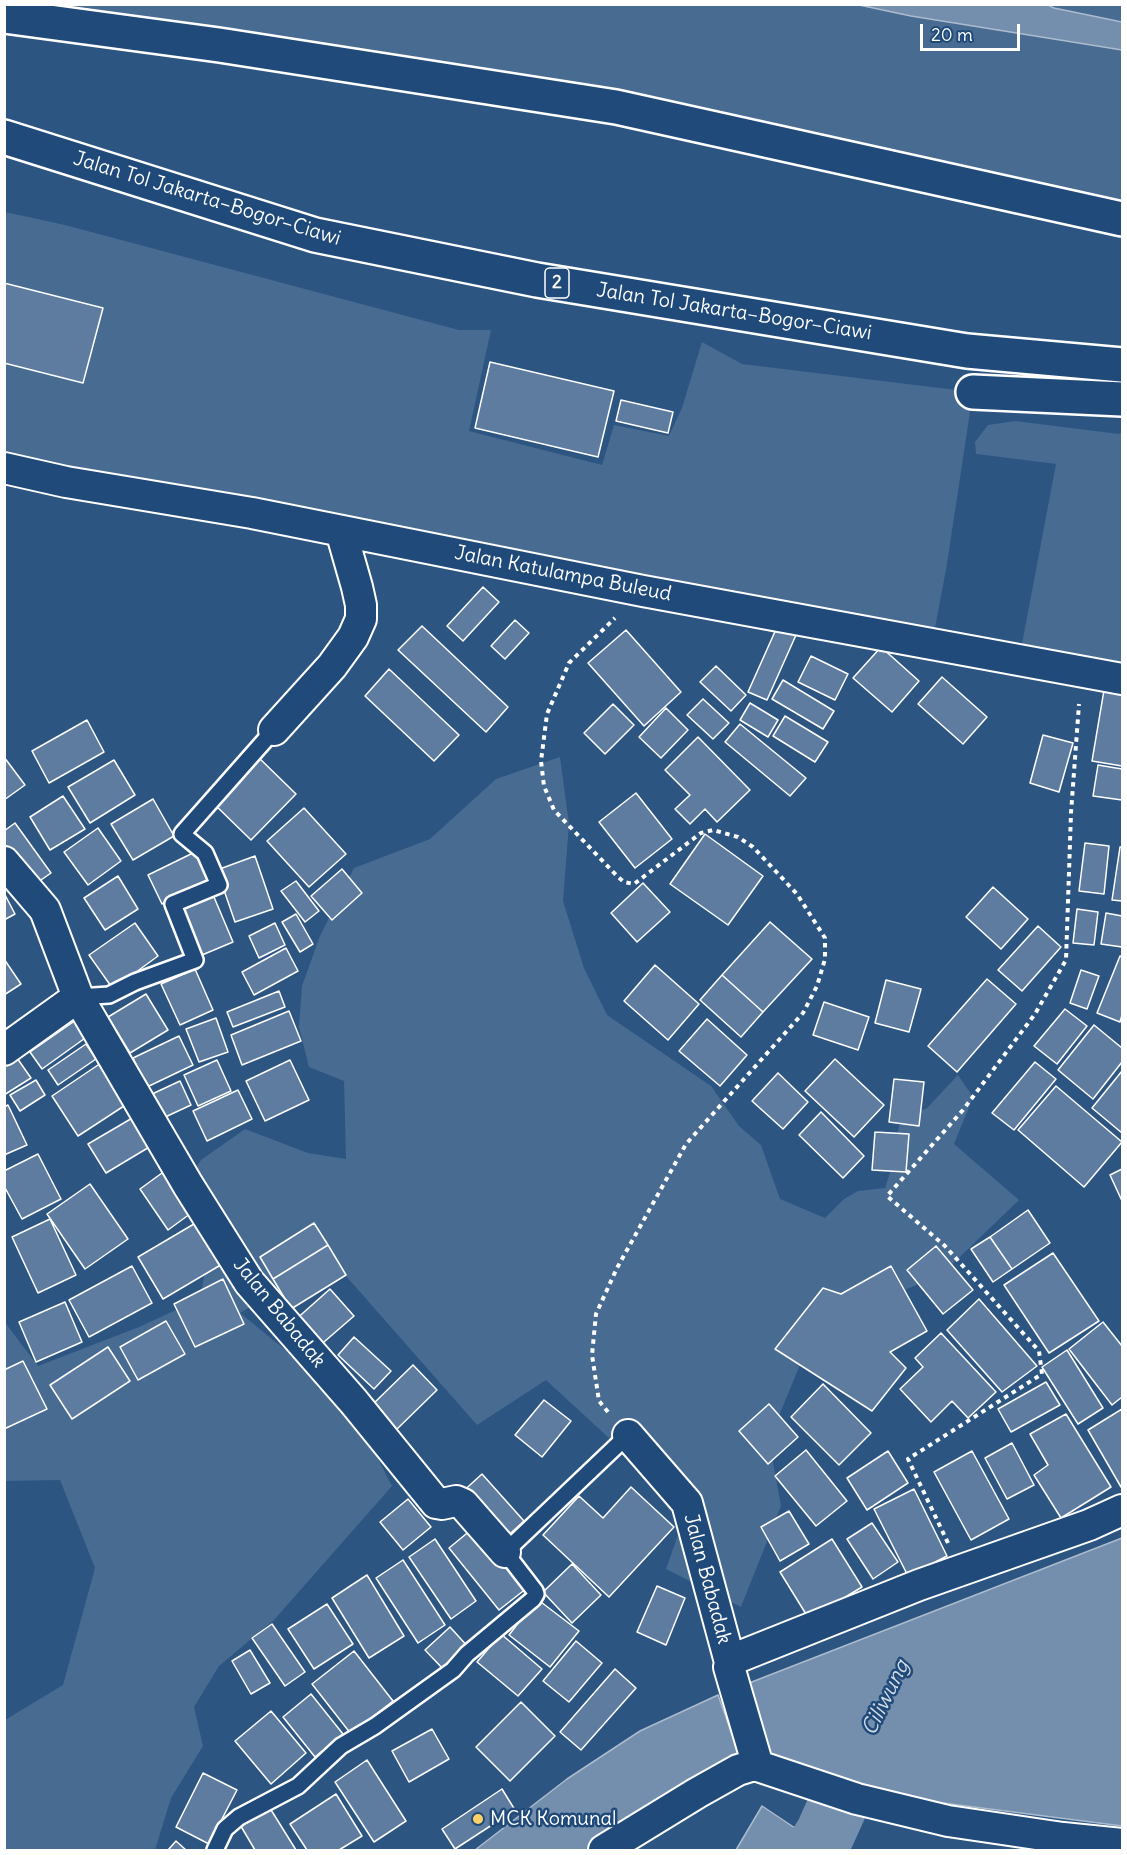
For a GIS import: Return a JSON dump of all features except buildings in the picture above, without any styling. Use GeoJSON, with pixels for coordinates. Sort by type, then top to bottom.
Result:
{"type":"FeatureCollection","features":[{"type":"Feature","properties":{"kind":"highway"},"geometry":{"type":"LineString","coordinates":[[4,16],[219,45],[616,107],[1122,219]]}},
{"type":"Feature","properties":{"kind":"highway","name":"Jalan Tol Jakarta–Bogor–Ciawi"},"geometry":{"type":"LineString","coordinates":[[4,137],[327,237],[537,280],[967,351],[1122,365]]}},
{"type":"Feature","properties":{"kind":"highway"},"geometry":{"type":"LineString","coordinates":[[973,392],[1122,399]]}},
{"type":"Feature","properties":{"kind":"street","name":"Jalan Katulampa Buleud"},"geometry":{"type":"LineString","coordinates":[[4,468],[60,481],[252,513],[644,591],[1122,679]]}},
{"type":"Feature","properties":{"kind":"street"},"geometry":{"type":"LineString","coordinates":[[274,730],[332,666],[353,638],[361,619],[357,587],[341,531]]}},
{"type":"Feature","properties":{"kind":"street","name":"Jalan Babadak"},"geometry":{"type":"LineString","coordinates":[[4,862],[45,910],[78,997],[188,1185],[249,1282],[354,1402],[436,1503],[456,1501],[464,1504],[505,1552]]}},
{"type":"Feature","properties":{"kind":"street"},"geometry":{"type":"LineString","coordinates":[[4,1050],[78,997]]}},
{"type":"Feature","properties":{"kind":"street","name":"Jalan Babadak"},"geometry":{"type":"LineString","coordinates":[[628,1435],[687,1503],[732,1672],[759,1761]]}},
{"type":"Feature","properties":{"kind":"street"},"geometry":{"type":"LineString","coordinates":[[732,1672],[919,1585],[1089,1525],[1122,1510]]}},
{"type":"Feature","properties":{"kind":"street"},"geometry":{"type":"LineString","coordinates":[[604,1851],[697,1793],[759,1761],[857,1799],[948,1821],[1122,1844]]}},
{"type":"Feature","properties":{"kind":"lane"},"geometry":{"type":"LineString","coordinates":[[78,997],[109,995],[135,982],[195,960],[173,904],[219,885],[205,853],[182,834],[274,730]]}},
{"type":"Feature","properties":{"kind":"lane"},"geometry":{"type":"LineString","coordinates":[[505,1552],[628,1435]]}},
{"type":"Feature","properties":{"kind":"lane","name":"Jalan Babadak"},"geometry":{"type":"LineString","coordinates":[[215,1851],[225,1829],[238,1817],[298,1786],[342,1746],[375,1726],[453,1670],[467,1654],[533,1599],[535,1591],[505,1552]]}},
{"type":"Feature","properties":{"kind":"path"},"geometry":{"type":"LineString","coordinates":[[628,1435],[599,1401],[592,1355],[596,1314],[617,1268],[686,1144],[803,1013],[817,986],[825,959],[825,938],[797,894],[753,847],[738,837],[713,830],[701,833],[634,884],[624,882],[617,876],[554,810],[544,786],[541,761],[547,714],[569,663],[644,591]]}},
{"type":"Feature","properties":{"kind":"path"},"geometry":{"type":"LineString","coordinates":[[961,1570],[908,1459],[1042,1374],[1039,1351],[945,1246],[887,1196],[963,1110],[1035,1014],[1066,960],[1071,813],[1082,671]]}},
{"type":"Feature","properties":{"kind":"shaded area"},"geometry":{"type":"Polygon","coordinates":[[[5,4],[859,4],[911,16],[1122,50],[1122,219],[5,4]]]}},
{"type":"Feature","properties":{"kind":"shaded area"},"geometry":{"type":"Polygon","coordinates":[[[1048,5],[1122,5],[1122,21],[1054,8],[1048,5]]]}},
{"type":"Feature","properties":{"kind":"shaded area"},"geometry":{"type":"Polygon","coordinates":[[[5,212],[65,225],[459,330],[491,330],[469,431],[602,465],[614,425],[669,436],[682,408],[702,342],[742,364],[973,392],[947,564],[932,644],[5,468],[5,212]]]}},
{"type":"Feature","properties":{"kind":"shaded area"},"geometry":{"type":"Polygon","coordinates":[[[1015,421],[1119,434],[1122,432],[1122,682],[1018,665],[1056,464],[976,454],[975,442],[988,425],[1015,421]]]}},
{"type":"Feature","properties":{"kind":"shaded area"},"geometry":{"type":"Polygon","coordinates":[[[560,757],[569,824],[563,901],[584,968],[607,1015],[711,1086],[739,1126],[761,1145],[780,1199],[825,1218],[844,1199],[858,1191],[885,1188],[900,1121],[927,1108],[958,1075],[973,1097],[954,1144],[1019,1200],[941,1275],[816,1326],[769,1440],[781,1506],[741,1607],[666,1569],[684,1518],[647,1473],[546,1380],[477,1425],[331,1259],[240,1313],[305,1366],[318,1388],[347,1399],[392,1486],[274,1620],[219,1666],[194,1707],[203,1746],[171,1798],[155,1850],[5,1850],[5,1720],[63,1685],[95,1568],[60,1480],[5,1481],[4,1321],[38,1366],[139,1327],[200,1299],[208,1255],[197,1166],[201,1160],[245,1129],[308,1153],[346,1159],[344,1081],[309,1067],[299,1027],[302,986],[320,936],[354,868],[430,839],[496,779],[560,757]]]}},
{"type":"Feature","properties":{"kind":"water"},"geometry":{"type":"Polygon","coordinates":[[[859,5],[1048,5],[1122,22],[1122,50],[911,16],[859,5]]]}},
{"type":"Feature","properties":{"kind":"water"},"geometry":{"type":"Polygon","coordinates":[[[1122,1538],[1122,1826],[857,1792],[769,1770],[744,1685],[1122,1538]]]}},
{"type":"Feature","properties":{"kind":"water"},"geometry":{"type":"Polygon","coordinates":[[[718,1695],[741,1760],[595,1850],[475,1850],[567,1779],[640,1731],[718,1695]]]}},
{"type":"Feature","properties":{"kind":"water"},"geometry":{"type":"Polygon","coordinates":[[[762,1806],[828,1850],[736,1850],[762,1806]]]}},
{"type":"Feature","properties":{"kind":"waterway","name":"Ciliwung"},"geometry":{"type":"LineString","coordinates":[[815,1850],[825,1834],[870,1734]]}},
{"type":"Feature","properties":{"kind":"place","name":"MCK Komunal"},"geometry":{"type":"Point","coordinates":[478,1819]}}]}
